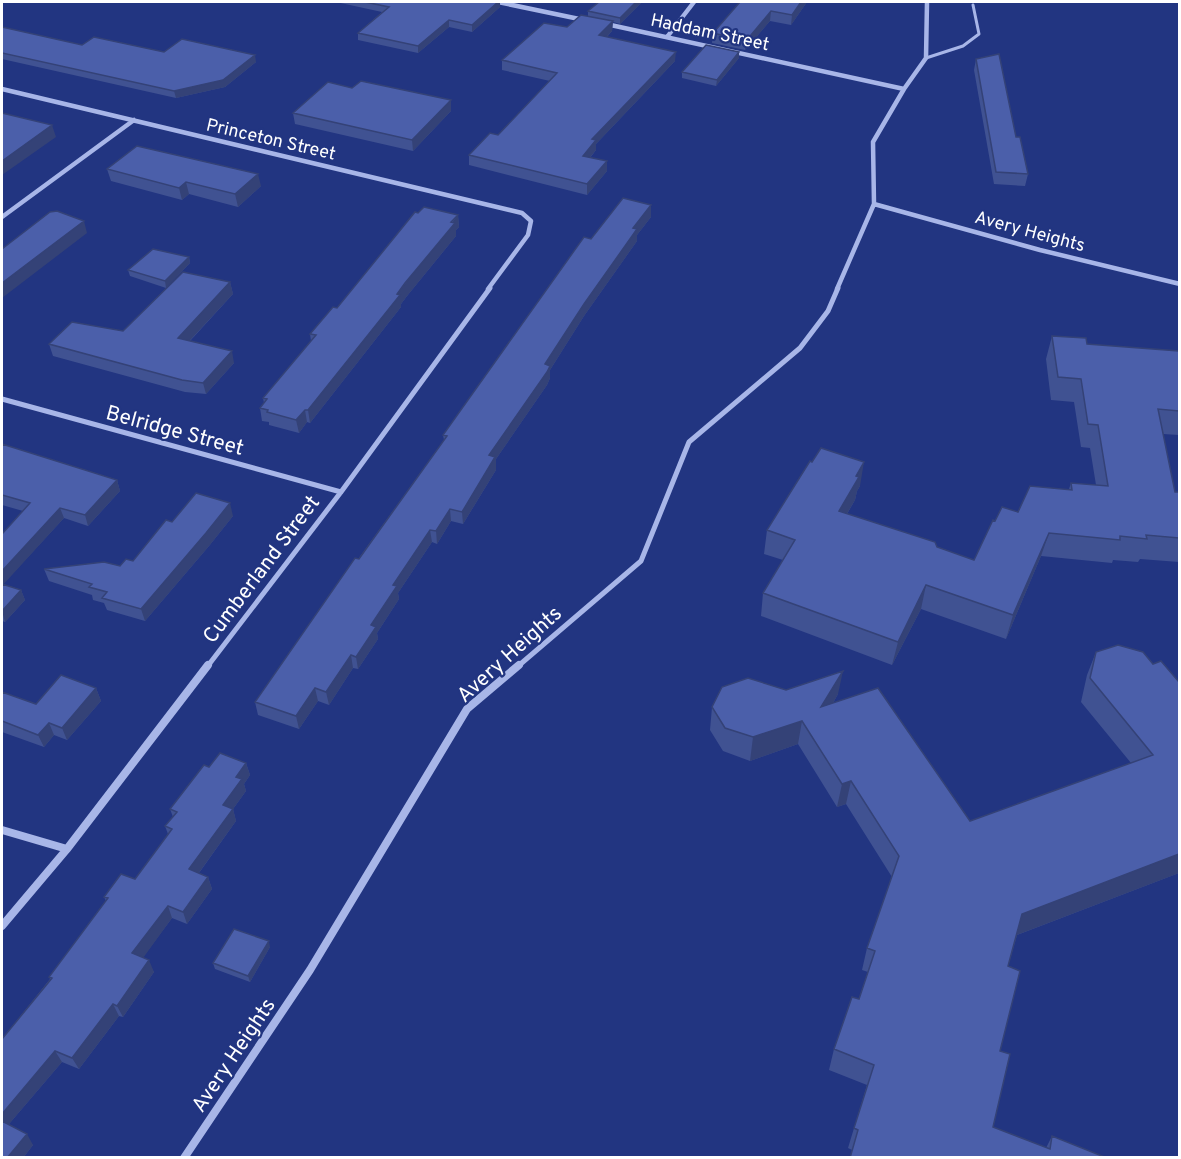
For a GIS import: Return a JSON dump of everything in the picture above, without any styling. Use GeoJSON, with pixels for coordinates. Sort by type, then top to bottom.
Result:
{"type":"FeatureCollection","features":[{"type":"Feature","properties":{"kind":"street"},"geometry":{"type":"LineString","coordinates":[[498,2],[588,21]]}},
{"type":"Feature","properties":{"kind":"street"},"geometry":{"type":"LineString","coordinates":[[667,37],[694,2]]}},
{"type":"Feature","properties":{"kind":"street"},"geometry":{"type":"LineString","coordinates":[[926,58],[927,2]]}},
{"type":"Feature","properties":{"kind":"street","name":"Haddam Street"},"geometry":{"type":"LineString","coordinates":[[599,23],[904,88]]}},
{"type":"Feature","properties":{"kind":"street","name":"Avery Heights"},"geometry":{"type":"LineString","coordinates":[[184,1158],[310,970],[467,709],[641,561],[689,442],[800,348],[828,311],[874,204],[873,142],[904,88],[921,68],[926,58]]}},
{"type":"Feature","properties":{"kind":"street","name":"Princeton Street"},"geometry":{"type":"LineString","coordinates":[[2,89],[522,213],[531,221]]}},
{"type":"Feature","properties":{"kind":"street"},"geometry":{"type":"LineString","coordinates":[[2,217],[134,120]]}},
{"type":"Feature","properties":{"kind":"street","name":"Avery Heights"},"geometry":{"type":"LineString","coordinates":[[874,204],[1041,250],[1179,284]]}},
{"type":"Feature","properties":{"kind":"street","name":"Cumberland Street"},"geometry":{"type":"LineString","coordinates":[[2,926],[67,849],[340,492],[528,235],[531,221]]}},
{"type":"Feature","properties":{"kind":"street","name":"Belridge Street"},"geometry":{"type":"LineString","coordinates":[[2,399],[340,492]]}},
{"type":"Feature","properties":{"kind":"street"},"geometry":{"type":"LineString","coordinates":[[2,830],[67,849]]}},
{"type":"Feature","properties":{"kind":"lane"},"geometry":{"type":"LineString","coordinates":[[926,58],[963,46],[979,34],[973,5]]}},
{"type":"Feature","properties":{"kind":"building"},"geometry":{"type":"Polygon","coordinates":[[[365,2],[498,2],[472,25],[449,20],[418,46],[358,33],[389,7],[365,2]]]}},
{"type":"Feature","properties":{"kind":"building"},"geometry":{"type":"Polygon","coordinates":[[[599,2],[636,2],[620,18],[588,11],[599,2]]]}},
{"type":"Feature","properties":{"kind":"building"},"geometry":{"type":"Polygon","coordinates":[[[740,2],[801,2],[792,15],[771,11],[746,41],[713,33],[740,2]]]}},
{"type":"Feature","properties":{"kind":"building"},"geometry":{"type":"Polygon","coordinates":[[[581,15],[613,21],[599,35],[676,52],[592,139],[596,140],[583,156],[607,161],[587,184],[469,155],[490,133],[498,135],[557,73],[502,60],[544,23],[567,27],[581,15]]]}},
{"type":"Feature","properties":{"kind":"building"},"geometry":{"type":"Polygon","coordinates":[[[2,27],[82,45],[94,37],[164,52],[182,39],[255,55],[223,80],[174,91],[2,53],[2,27]]]}},
{"type":"Feature","properties":{"kind":"building"},"geometry":{"type":"Polygon","coordinates":[[[706,45],[739,52],[717,80],[682,72],[706,45]]]}},
{"type":"Feature","properties":{"kind":"building"},"geometry":{"type":"Polygon","coordinates":[[[999,54],[1016,137],[1020,137],[1028,174],[996,172],[976,59],[999,54]]]}},
{"type":"Feature","properties":{"kind":"building"},"geometry":{"type":"Polygon","coordinates":[[[361,81],[451,100],[412,140],[293,113],[328,82],[352,88],[361,81]]]}},
{"type":"Feature","properties":{"kind":"building"},"geometry":{"type":"Polygon","coordinates":[[[2,113],[52,125],[2,161],[2,113]]]}},
{"type":"Feature","properties":{"kind":"building"},"geometry":{"type":"Polygon","coordinates":[[[137,146],[258,174],[235,194],[186,182],[179,188],[107,169],[137,146]]]}},
{"type":"Feature","properties":{"kind":"building"},"geometry":{"type":"Polygon","coordinates":[[[623,198],[651,205],[633,228],[637,229],[545,364],[550,366],[547,372],[489,455],[495,457],[462,512],[450,509],[436,531],[430,530],[393,585],[397,586],[371,625],[376,627],[356,657],[351,655],[326,692],[315,688],[296,716],[255,702],[355,558],[359,559],[447,436],[443,435],[584,237],[591,239],[623,198]]]}},
{"type":"Feature","properties":{"kind":"building"},"geometry":{"type":"Polygon","coordinates":[[[424,207],[458,215],[451,222],[455,223],[397,294],[400,295],[308,410],[305,410],[296,420],[260,408],[267,399],[263,398],[316,335],[310,334],[333,307],[337,308],[415,212],[418,213],[424,207]]]}},
{"type":"Feature","properties":{"kind":"building"},"geometry":{"type":"Polygon","coordinates":[[[57,211],[84,221],[2,283],[2,249],[50,212],[57,211]]]}},
{"type":"Feature","properties":{"kind":"building"},"geometry":{"type":"Polygon","coordinates":[[[153,249],[189,257],[165,281],[128,270],[153,249]]]}},
{"type":"Feature","properties":{"kind":"building"},"geometry":{"type":"Polygon","coordinates":[[[183,272],[230,282],[178,338],[232,351],[203,383],[182,380],[49,344],[72,322],[123,331],[183,272]]]}},
{"type":"Feature","properties":{"kind":"building"},"geometry":{"type":"Polygon","coordinates":[[[1052,336],[1086,338],[1087,344],[1179,351],[1179,411],[1158,409],[1175,492],[1179,492],[1179,538],[1146,535],[1147,539],[1120,536],[1120,540],[1049,533],[1013,615],[926,585],[898,642],[763,593],[795,540],[767,530],[810,461],[812,462],[821,448],[864,462],[856,476],[859,477],[839,511],[935,542],[937,547],[974,560],[993,520],[995,521],[1002,507],[1018,512],[1030,486],[1072,490],[1071,483],[1108,486],[1098,425],[1088,424],[1081,379],[1058,377],[1052,336]]]}},
{"type":"Feature","properties":{"kind":"building"},"geometry":{"type":"Polygon","coordinates":[[[2,444],[117,480],[85,515],[60,508],[2,571],[2,534],[30,503],[2,495],[2,444]]]}},
{"type":"Feature","properties":{"kind":"building"},"geometry":{"type":"Polygon","coordinates":[[[196,493],[230,503],[141,609],[102,598],[107,592],[89,587],[92,584],[44,569],[104,562],[120,566],[126,559],[133,561],[166,520],[172,522],[196,493]]]}},
{"type":"Feature","properties":{"kind":"building"},"geometry":{"type":"Polygon","coordinates":[[[2,584],[21,590],[2,611],[2,584]]]}},
{"type":"Feature","properties":{"kind":"building"},"geometry":{"type":"Polygon","coordinates":[[[1118,645],[1143,652],[1153,664],[1161,661],[1179,682],[1179,854],[1022,914],[1008,966],[1020,971],[1000,1051],[1010,1054],[993,1127],[1050,1149],[1052,1136],[1107,1158],[850,1158],[858,1130],[854,1128],[874,1065],[834,1049],[852,997],[859,999],[875,951],[867,948],[899,856],[851,781],[842,784],[802,721],[753,737],[725,728],[712,707],[722,687],[748,678],[786,690],[843,671],[821,707],[878,688],[970,821],[1153,755],[1090,678],[1096,652],[1118,645]]]}},
{"type":"Feature","properties":{"kind":"building"},"geometry":{"type":"Polygon","coordinates":[[[61,675],[96,688],[62,728],[49,723],[38,735],[2,721],[2,692],[36,704],[61,675]]]}},
{"type":"Feature","properties":{"kind":"building"},"geometry":{"type":"Polygon","coordinates":[[[220,753],[246,763],[236,777],[242,779],[223,805],[233,809],[189,869],[208,877],[183,912],[168,906],[132,953],[149,960],[117,1006],[113,1004],[72,1058],[55,1051],[2,1114],[2,1039],[52,978],[49,977],[108,898],[104,897],[121,874],[135,879],[172,829],[165,826],[177,812],[170,809],[204,765],[209,767],[220,753]]]}},
{"type":"Feature","properties":{"kind":"building"},"geometry":{"type":"Polygon","coordinates":[[[234,929],[269,941],[248,976],[213,963],[234,929]]]}},
{"type":"Feature","properties":{"kind":"building"},"geometry":{"type":"Polygon","coordinates":[[[2,1121],[27,1134],[7,1158],[2,1158],[2,1121]]]}}]}
